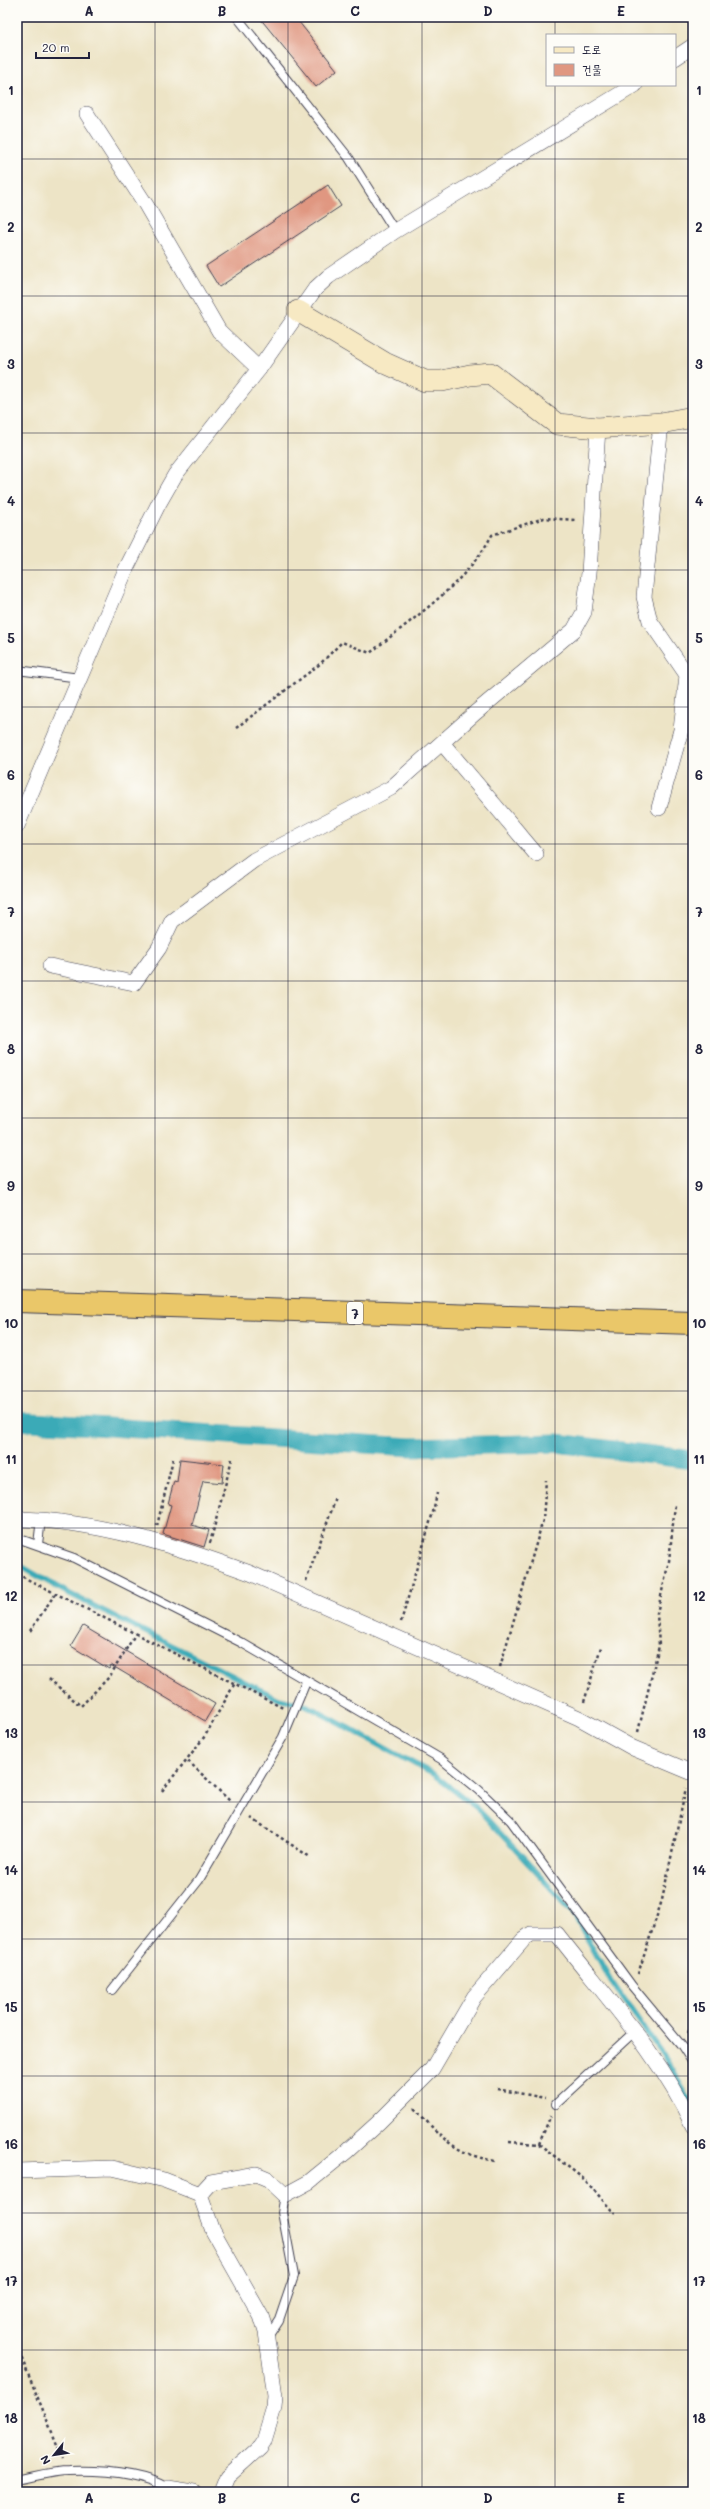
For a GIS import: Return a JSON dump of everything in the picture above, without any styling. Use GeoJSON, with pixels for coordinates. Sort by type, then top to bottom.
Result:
{"type":"FeatureCollection","features":[{"type":"Feature","properties":{"kind":"highway","name":"7"},"geometry":{"type":"LineString","coordinates":[[17,1301],[513,1319],[693,1323]]}},
{"type":"Feature","properties":{"kind":"street"},"geometry":{"type":"LineString","coordinates":[[676,57],[693,46]]}},
{"type":"Feature","properties":{"kind":"street"},"geometry":{"type":"LineString","coordinates":[[17,826],[126,569],[159,503],[176,475],[259,369],[315,289],[328,277],[395,231],[633,86]]}},
{"type":"Feature","properties":{"kind":"street"},"geometry":{"type":"LineString","coordinates":[[87,114],[137,192],[219,331],[259,369]]}},
{"type":"Feature","properties":{"kind":"street"},"geometry":{"type":"LineString","coordinates":[[298,312],[385,363],[425,381],[442,382],[470,375],[490,373],[557,424],[598,428],[661,423],[693,417]]}},
{"type":"Feature","properties":{"kind":"street"},"geometry":{"type":"LineString","coordinates":[[659,808],[681,730],[690,675],[650,621],[644,597],[661,423]]}},
{"type":"Feature","properties":{"kind":"street"},"geometry":{"type":"LineString","coordinates":[[50,966],[134,983],[159,948],[172,921],[254,860],[391,788],[443,744],[475,713],[574,630],[584,612],[598,428]]}},
{"type":"Feature","properties":{"kind":"street"},"geometry":{"type":"LineString","coordinates":[[443,744],[536,854]]}},
{"type":"Feature","properties":{"kind":"street"},"geometry":{"type":"LineString","coordinates":[[17,1519],[41,1520],[153,1541],[206,1557],[301,1594],[397,1636],[579,1718],[633,1748],[692,1773]]}},
{"type":"Feature","properties":{"kind":"street"},"geometry":{"type":"LineString","coordinates":[[200,2194],[211,2182],[256,2174],[268,2179],[285,2195],[309,2182],[379,2122],[404,2098],[440,2059],[474,1997],[524,1939],[531,1934],[557,1934],[634,2032],[674,2090],[693,2126]]}},
{"type":"Feature","properties":{"kind":"street"},"geometry":{"type":"LineString","coordinates":[[17,2171],[112,2168],[164,2180],[200,2194],[213,2231],[261,2316],[267,2339],[275,2396],[269,2428],[260,2447],[227,2477],[221,2492]]}},
{"type":"Feature","properties":{"kind":"street"},"geometry":{"type":"LineString","coordinates":[[167,2490],[194,2492]]}},
{"type":"Feature","properties":{"kind":"lane"},"geometry":{"type":"LineString","coordinates":[[238,17],[349,158],[395,231]]}},
{"type":"Feature","properties":{"kind":"lane"},"geometry":{"type":"LineString","coordinates":[[17,670],[80,678]]}},
{"type":"Feature","properties":{"kind":"lane"},"geometry":{"type":"LineString","coordinates":[[38,1544],[41,1520]]}},
{"type":"Feature","properties":{"kind":"lane"},"geometry":{"type":"LineString","coordinates":[[17,1538],[38,1544],[74,1558],[242,1643],[306,1682],[441,1759],[494,1803],[511,1821],[632,1986],[682,2046],[693,2063]]}},
{"type":"Feature","properties":{"kind":"lane"},"geometry":{"type":"LineString","coordinates":[[112,1990],[199,1880],[283,1737],[294,1714],[306,1682]]}},
{"type":"Feature","properties":{"kind":"lane"},"geometry":{"type":"LineString","coordinates":[[556,2104],[634,2032]]}},
{"type":"Feature","properties":{"kind":"lane"},"geometry":{"type":"LineString","coordinates":[[267,2339],[279,2320],[294,2276],[282,2212],[285,2195]]}},
{"type":"Feature","properties":{"kind":"lane"},"geometry":{"type":"LineString","coordinates":[[17,2480],[68,2471],[134,2475],[156,2481],[167,2490]]}},
{"type":"Feature","properties":{"kind":"path"},"geometry":{"type":"LineString","coordinates":[[236,728],[320,664],[342,642],[370,653],[460,578],[485,548],[492,535],[544,518],[568,518],[592,522]]}},
{"type":"Feature","properties":{"kind":"path"},"geometry":{"type":"LineString","coordinates":[[206,1557],[232,1458]]}},
{"type":"Feature","properties":{"kind":"path"},"geometry":{"type":"LineString","coordinates":[[153,1541],[173,1459]]}},
{"type":"Feature","properties":{"kind":"path"},"geometry":{"type":"LineString","coordinates":[[496,1681],[543,1520],[546,1480]]}},
{"type":"Feature","properties":{"kind":"path"},"geometry":{"type":"LineString","coordinates":[[397,1636],[433,1512],[436,1493]]}},
{"type":"Feature","properties":{"kind":"path"},"geometry":{"type":"LineString","coordinates":[[301,1594],[336,1498]]}},
{"type":"Feature","properties":{"kind":"path"},"geometry":{"type":"LineString","coordinates":[[633,1748],[650,1691],[659,1646],[657,1613],[669,1561],[675,1505]]}},
{"type":"Feature","properties":{"kind":"path"},"geometry":{"type":"LineString","coordinates":[[17,1574],[294,1714]]}},
{"type":"Feature","properties":{"kind":"path"},"geometry":{"type":"LineString","coordinates":[[30,1631],[55,1594]]}},
{"type":"Feature","properties":{"kind":"path"},"geometry":{"type":"LineString","coordinates":[[49,1679],[81,1706],[110,1676],[136,1633]]}},
{"type":"Feature","properties":{"kind":"path"},"geometry":{"type":"LineString","coordinates":[[579,1718],[601,1647]]}},
{"type":"Feature","properties":{"kind":"path"},"geometry":{"type":"LineString","coordinates":[[162,1791],[200,1742],[235,1683]]}},
{"type":"Feature","properties":{"kind":"path"},"geometry":{"type":"LineString","coordinates":[[632,1986],[641,1969],[655,1916],[662,1900],[692,1773]]}},
{"type":"Feature","properties":{"kind":"path"},"geometry":{"type":"LineString","coordinates":[[497,2089],[548,2098],[556,2104],[539,2144]]}},
{"type":"Feature","properties":{"kind":"path"},"geometry":{"type":"LineString","coordinates":[[404,2098],[447,2143],[471,2157],[495,2162]]}},
{"type":"Feature","properties":{"kind":"path"},"geometry":{"type":"LineString","coordinates":[[509,2142],[539,2144],[585,2180],[615,2214]]}},
{"type":"Feature","properties":{"kind":"path"},"geometry":{"type":"LineString","coordinates":[[17,2347],[68,2471]]}},
{"type":"Feature","properties":{"kind":"building"},"geometry":{"type":"Polygon","coordinates":[[[259,17],[295,17],[337,70],[316,87],[259,17]]]}},
{"type":"Feature","properties":{"kind":"building"},"geometry":{"type":"Polygon","coordinates":[[[328,185],[341,206],[219,287],[206,266],[328,185]]]}},
{"type":"Feature","properties":{"kind":"building"},"geometry":{"type":"Polygon","coordinates":[[[180,1459],[224,1464],[222,1483],[203,1481],[192,1525],[209,1530],[204,1547],[163,1534],[171,1505],[168,1504],[174,1481],[177,1482],[180,1459]]]}},
{"type":"Feature","properties":{"kind":"building"},"geometry":{"type":"Polygon","coordinates":[[[83,1626],[215,1704],[205,1721],[111,1665],[109,1669],[71,1646],[83,1626]]]}},
{"type":"Feature","properties":{"kind":"waterway"},"geometry":{"type":"LineString","coordinates":[[17,1421],[411,1447],[557,1443],[693,1460]]}},
{"type":"Feature","properties":{"kind":"waterway"},"geometry":{"type":"LineString","coordinates":[[17,1564],[66,1592],[279,1699],[306,1705],[433,1774],[477,1808],[572,1911],[611,1981],[667,2061],[693,2107]]}}]}
